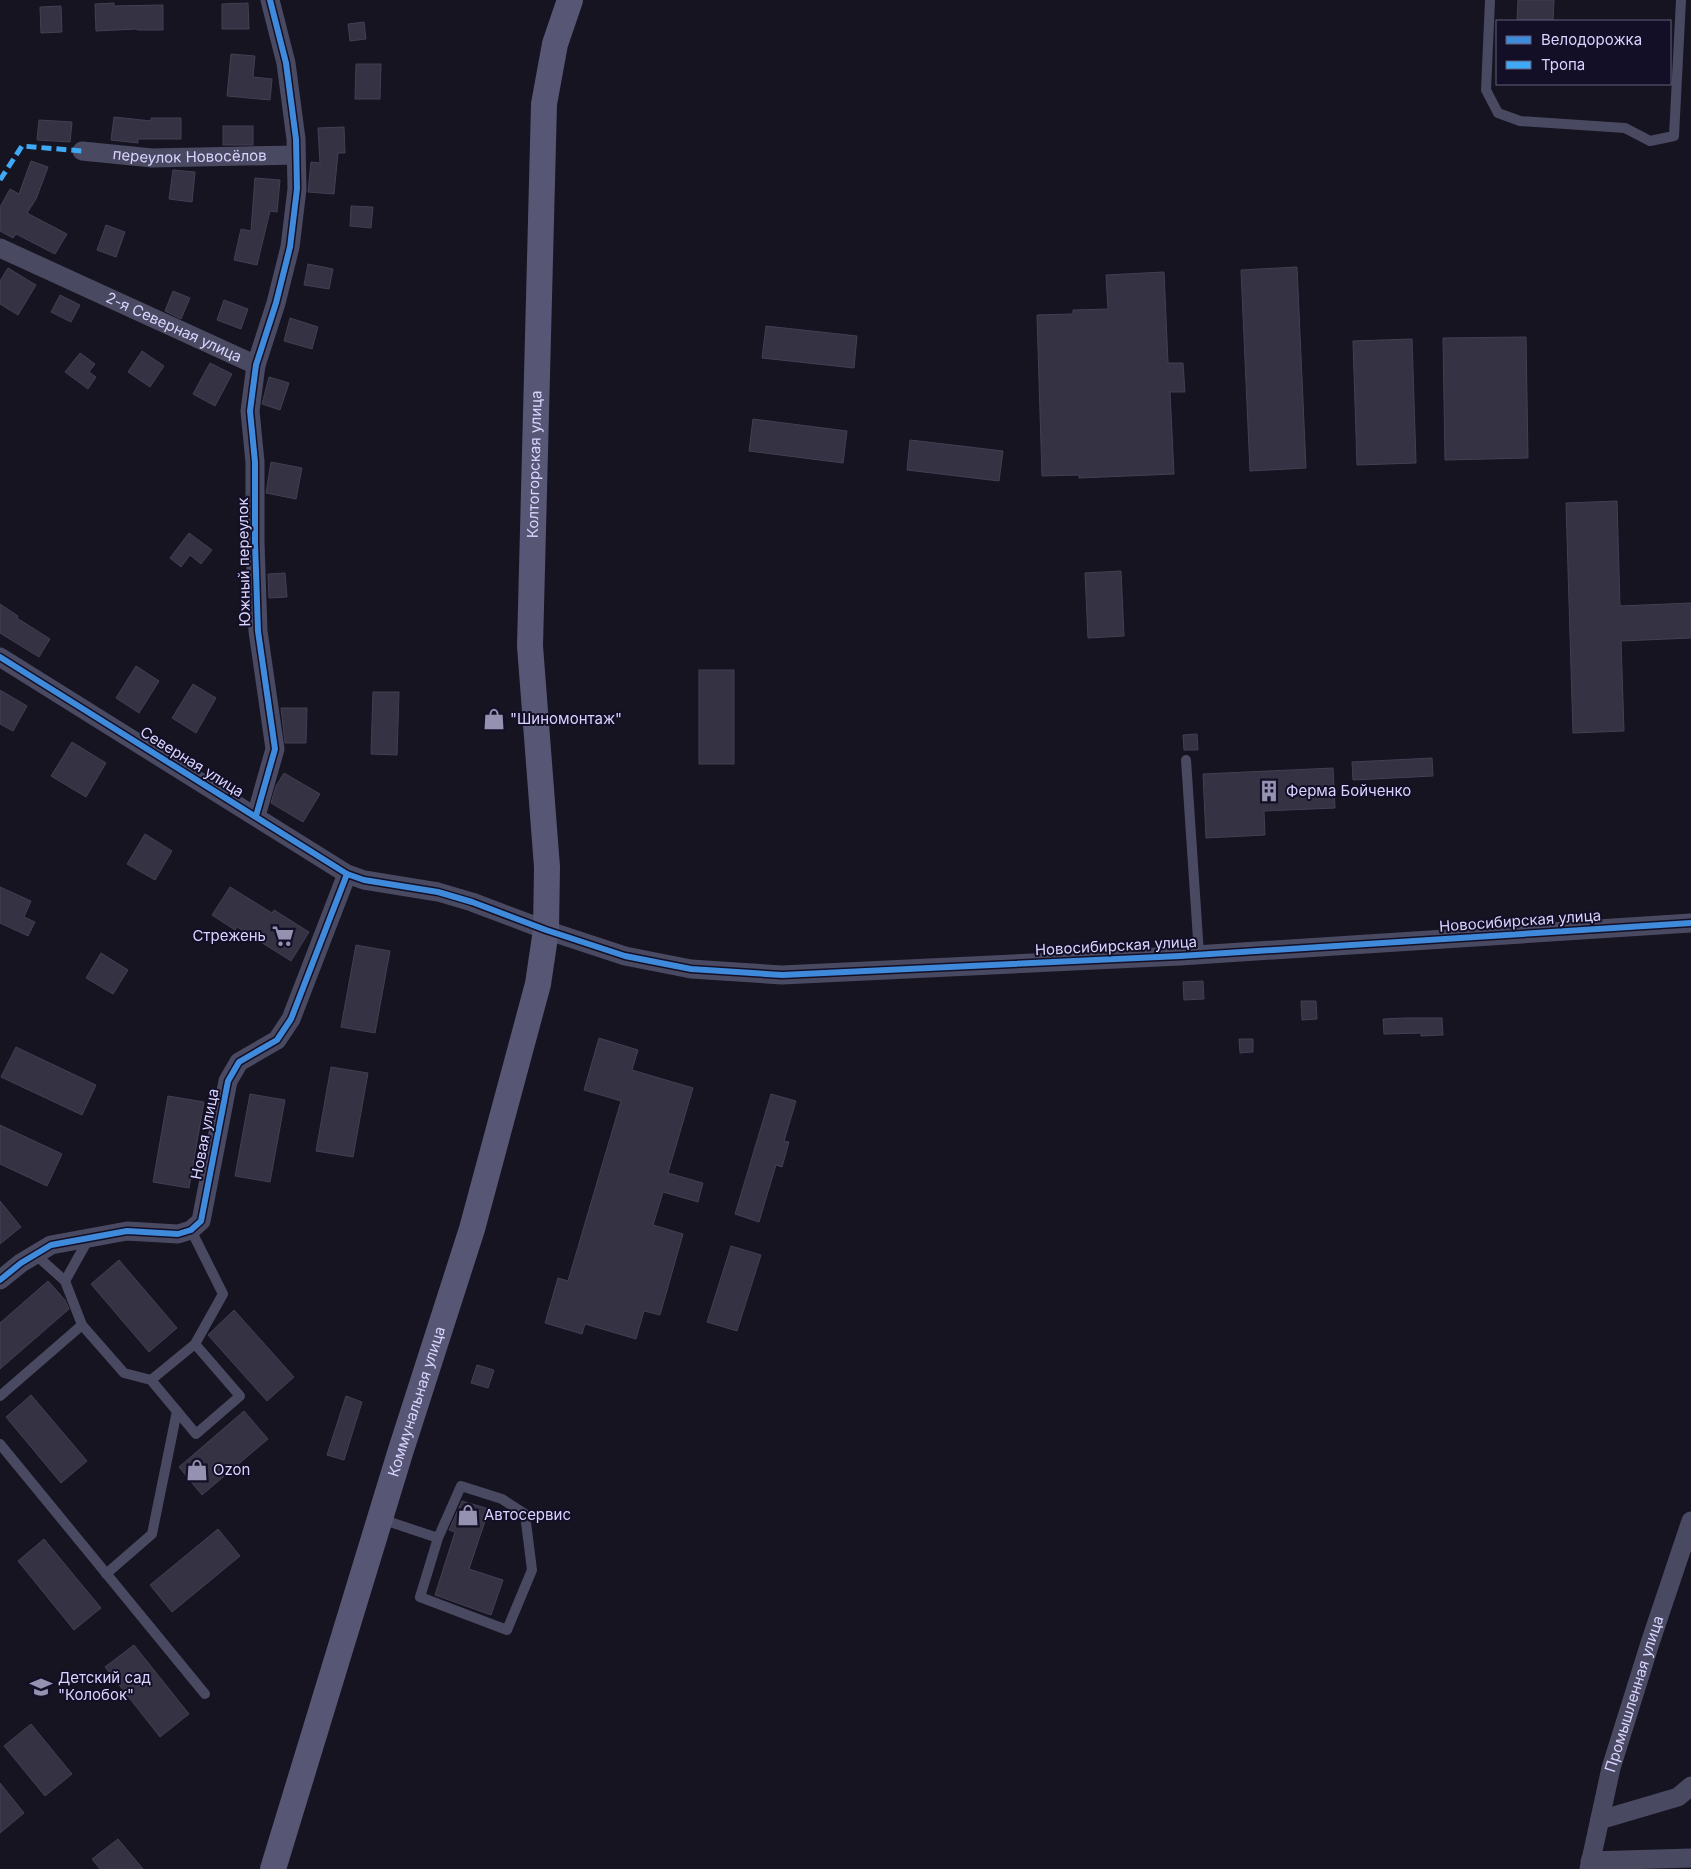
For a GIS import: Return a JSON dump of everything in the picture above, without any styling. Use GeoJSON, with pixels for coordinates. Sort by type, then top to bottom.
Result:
{"type":"FeatureCollection","features":[{"type":"Feature","properties":{"kind":"main road","name":"Колтогорская улица"},"geometry":{"type":"LineString","coordinates":[[546,930],[547,867],[530,646],[544,104],[555,44],[570,0]]}},
{"type":"Feature","properties":{"kind":"main road","name":"Коммунальная улица"},"geometry":{"type":"LineString","coordinates":[[273,1869],[380,1518],[472,1229],[538,984],[546,930]]}},
{"type":"Feature","properties":{"kind":"street","name":"2-я Северная улица"},"geometry":{"type":"LineString","coordinates":[[0,248],[256,364],[276,304],[290,247],[297,189],[296,139],[286,63],[270,0]]}},
{"type":"Feature","properties":{"kind":"street","name":"переулок Новосёлов"},"geometry":{"type":"LineString","coordinates":[[82,152],[152,158],[296,155]]}},
{"type":"Feature","properties":{"kind":"street","name":"Южный переулок"},"geometry":{"type":"LineString","coordinates":[[256,364],[250,411],[255,462],[258,630],[275,749],[256,816]]}},
{"type":"Feature","properties":{"kind":"street","name":"Северная улица"},"geometry":{"type":"LineString","coordinates":[[0,657],[347,874],[364,880],[447,894],[546,930]]}},
{"type":"Feature","properties":{"kind":"street","name":"Новая улица"},"geometry":{"type":"LineString","coordinates":[[191,1230],[201,1221],[228,1080],[239,1062],[276,1040],[291,1019],[347,874]]}},
{"type":"Feature","properties":{"kind":"street","name":"Новосибирская улица"},"geometry":{"type":"LineString","coordinates":[[546,930],[625,956],[682,967],[782,975],[1199,954],[1691,922]]}},
{"type":"Feature","properties":{"kind":"street"},"geometry":{"type":"LineString","coordinates":[[0,1280],[21,1263],[51,1245],[127,1231],[178,1234],[191,1230]]}},
{"type":"Feature","properties":{"kind":"street","name":"Промышленная улица"},"geometry":{"type":"LineString","coordinates":[[1590,1865],[1612,1768],[1650,1643],[1691,1521]]}},
{"type":"Feature","properties":{"kind":"street"},"geometry":{"type":"LineString","coordinates":[[1600,1820],[1678,1797],[1691,1786]]}},
{"type":"Feature","properties":{"kind":"street"},"geometry":{"type":"LineString","coordinates":[[1590,1865],[1691,1858]]}},
{"type":"Feature","properties":{"kind":"lane"},"geometry":{"type":"LineString","coordinates":[[1490,0],[1486,90],[1498,113],[1520,121],[1625,128],[1650,141],[1674,136],[1681,0]]}},
{"type":"Feature","properties":{"kind":"lane"},"geometry":{"type":"LineString","coordinates":[[1186,760],[1199,954]]}},
{"type":"Feature","properties":{"kind":"lane"},"geometry":{"type":"LineString","coordinates":[[151,1380],[195,1344],[223,1294],[191,1230]]}},
{"type":"Feature","properties":{"kind":"lane"},"geometry":{"type":"LineString","coordinates":[[65,1281],[88,1238]]}},
{"type":"Feature","properties":{"kind":"lane"},"geometry":{"type":"LineString","coordinates":[[36,1254],[65,1281],[82,1325],[124,1373],[151,1380],[196,1434],[240,1396],[195,1344]]}},
{"type":"Feature","properties":{"kind":"lane"},"geometry":{"type":"LineString","coordinates":[[0,1396],[82,1325]]}},
{"type":"Feature","properties":{"kind":"lane"},"geometry":{"type":"LineString","coordinates":[[106,1574],[152,1534],[177,1411]]}},
{"type":"Feature","properties":{"kind":"lane"},"geometry":{"type":"LineString","coordinates":[[0,1444],[205,1694]]}},
{"type":"Feature","properties":{"kind":"lane"},"geometry":{"type":"LineString","coordinates":[[460,1486],[502,1499],[525,1514],[532,1570],[507,1630],[420,1597],[438,1538],[460,1486]]}},
{"type":"Feature","properties":{"kind":"lane"},"geometry":{"type":"LineString","coordinates":[[380,1518],[438,1538]]}},
{"type":"Feature","properties":{"kind":"building"},"geometry":{"type":"Polygon","coordinates":[[[1518,0],[1554,0],[1553,20],[1517,20],[1518,0]]]}},
{"type":"Feature","properties":{"kind":"building"},"geometry":{"type":"Polygon","coordinates":[[[114,3],[114,6],[163,5],[163,30],[96,31],[95,4],[114,3]]]}},
{"type":"Feature","properties":{"kind":"building"},"geometry":{"type":"Polygon","coordinates":[[[248,3],[249,29],[222,29],[222,4],[248,3]]]}},
{"type":"Feature","properties":{"kind":"building"},"geometry":{"type":"Polygon","coordinates":[[[61,6],[62,32],[41,33],[40,7],[61,6]]]}},
{"type":"Feature","properties":{"kind":"building"},"geometry":{"type":"Polygon","coordinates":[[[364,22],[366,39],[350,41],[348,24],[364,22]]]}},
{"type":"Feature","properties":{"kind":"building"},"geometry":{"type":"Polygon","coordinates":[[[231,54],[255,56],[253,77],[272,79],[270,100],[227,96],[231,54]]]}},
{"type":"Feature","properties":{"kind":"building"},"geometry":{"type":"Polygon","coordinates":[[[356,64],[381,64],[380,99],[355,99],[356,64]]]}},
{"type":"Feature","properties":{"kind":"building"},"geometry":{"type":"Polygon","coordinates":[[[114,117],[151,121],[151,118],[181,118],[181,139],[138,139],[138,143],[111,140],[114,117]]]}},
{"type":"Feature","properties":{"kind":"building"},"geometry":{"type":"Polygon","coordinates":[[[39,120],[72,122],[70,142],[37,140],[39,120]]]}},
{"type":"Feature","properties":{"kind":"building"},"geometry":{"type":"Polygon","coordinates":[[[223,126],[253,126],[253,145],[223,145],[223,126]]]}},
{"type":"Feature","properties":{"kind":"building"},"geometry":{"type":"Polygon","coordinates":[[[344,127],[345,153],[338,153],[334,194],[308,192],[311,162],[320,163],[318,128],[344,127]]]}},
{"type":"Feature","properties":{"kind":"building"},"geometry":{"type":"Polygon","coordinates":[[[31,161],[48,167],[36,199],[27,213],[67,234],[55,254],[16,234],[13,238],[0,231],[0,207],[10,189],[19,194],[31,161]]]}},
{"type":"Feature","properties":{"kind":"building"},"geometry":{"type":"Polygon","coordinates":[[[173,170],[195,172],[192,202],[169,199],[173,170]]]}},
{"type":"Feature","properties":{"kind":"building"},"geometry":{"type":"Polygon","coordinates":[[[255,178],[280,180],[277,212],[270,211],[257,265],[234,260],[241,229],[251,231],[255,178]]]}},
{"type":"Feature","properties":{"kind":"building"},"geometry":{"type":"Polygon","coordinates":[[[351,206],[373,207],[371,228],[350,226],[351,206]]]}},
{"type":"Feature","properties":{"kind":"building"},"geometry":{"type":"Polygon","coordinates":[[[106,225],[125,232],[116,257],[97,250],[106,225]]]}},
{"type":"Feature","properties":{"kind":"building"},"geometry":{"type":"Polygon","coordinates":[[[308,264],[333,269],[329,289],[304,285],[308,264]]]}},
{"type":"Feature","properties":{"kind":"building"},"geometry":{"type":"Polygon","coordinates":[[[1297,267],[1306,468],[1250,471],[1241,270],[1297,267]]]}},
{"type":"Feature","properties":{"kind":"building"},"geometry":{"type":"Polygon","coordinates":[[[8,268],[36,285],[18,315],[0,304],[0,281],[8,268]]]}},
{"type":"Feature","properties":{"kind":"building"},"geometry":{"type":"Polygon","coordinates":[[[1164,272],[1168,363],[1183,363],[1185,392],[1170,392],[1174,474],[1079,478],[1079,475],[1042,476],[1037,315],[1073,314],[1073,310],[1108,309],[1106,275],[1164,272]]]}},
{"type":"Feature","properties":{"kind":"building"},"geometry":{"type":"Polygon","coordinates":[[[173,291],[190,298],[181,319],[165,311],[173,291]]]}},
{"type":"Feature","properties":{"kind":"building"},"geometry":{"type":"Polygon","coordinates":[[[60,295],[80,305],[71,322],[51,312],[60,295]]]}},
{"type":"Feature","properties":{"kind":"building"},"geometry":{"type":"Polygon","coordinates":[[[224,300],[248,309],[241,329],[217,320],[224,300]]]}},
{"type":"Feature","properties":{"kind":"building"},"geometry":{"type":"Polygon","coordinates":[[[290,318],[318,327],[312,349],[284,341],[290,318]]]}},
{"type":"Feature","properties":{"kind":"building"},"geometry":{"type":"Polygon","coordinates":[[[766,326],[857,336],[854,368],[762,358],[766,326]]]}},
{"type":"Feature","properties":{"kind":"building"},"geometry":{"type":"Polygon","coordinates":[[[1526,337],[1528,458],[1445,460],[1443,338],[1526,337]]]}},
{"type":"Feature","properties":{"kind":"building"},"geometry":{"type":"Polygon","coordinates":[[[1412,339],[1416,463],[1357,465],[1353,341],[1412,339]]]}},
{"type":"Feature","properties":{"kind":"building"},"geometry":{"type":"Polygon","coordinates":[[[142,351],[164,366],[150,387],[128,372],[142,351]]]}},
{"type":"Feature","properties":{"kind":"building"},"geometry":{"type":"Polygon","coordinates":[[[80,353],[95,364],[89,372],[96,377],[88,389],[65,372],[80,353]]]}},
{"type":"Feature","properties":{"kind":"building"},"geometry":{"type":"Polygon","coordinates":[[[210,363],[232,374],[215,406],[193,394],[210,363]]]}},
{"type":"Feature","properties":{"kind":"building"},"geometry":{"type":"Polygon","coordinates":[[[269,377],[289,383],[280,410],[262,404],[269,377]]]}},
{"type":"Feature","properties":{"kind":"building"},"geometry":{"type":"Polygon","coordinates":[[[753,419],[847,431],[843,463],[749,451],[753,419]]]}},
{"type":"Feature","properties":{"kind":"building"},"geometry":{"type":"Polygon","coordinates":[[[910,440],[1003,451],[999,481],[907,470],[910,440]]]}},
{"type":"Feature","properties":{"kind":"building"},"geometry":{"type":"Polygon","coordinates":[[[271,462],[302,468],[296,499],[266,493],[271,462]]]}},
{"type":"Feature","properties":{"kind":"building"},"geometry":{"type":"Polygon","coordinates":[[[1617,501],[1620,606],[1691,603],[1691,638],[1621,641],[1624,731],[1573,733],[1566,503],[1617,501]]]}},
{"type":"Feature","properties":{"kind":"building"},"geometry":{"type":"Polygon","coordinates":[[[189,533],[212,550],[201,564],[190,555],[181,567],[170,558],[189,533]]]}},
{"type":"Feature","properties":{"kind":"building"},"geometry":{"type":"Polygon","coordinates":[[[1121,571],[1124,636],[1088,638],[1085,573],[1121,571]]]}},
{"type":"Feature","properties":{"kind":"building"},"geometry":{"type":"Polygon","coordinates":[[[285,573],[287,597],[269,598],[268,574],[285,573]]]}},
{"type":"Feature","properties":{"kind":"building"},"geometry":{"type":"Polygon","coordinates":[[[0,604],[18,616],[17,618],[50,639],[39,657],[0,633],[0,604]]]}},
{"type":"Feature","properties":{"kind":"building"},"geometry":{"type":"Polygon","coordinates":[[[136,666],[159,681],[139,713],[116,698],[136,666]]]}},
{"type":"Feature","properties":{"kind":"building"},"geometry":{"type":"Polygon","coordinates":[[[699,670],[734,670],[734,764],[699,764],[699,670]]]}},
{"type":"Feature","properties":{"kind":"building"},"geometry":{"type":"Polygon","coordinates":[[[193,684],[216,698],[196,733],[172,718],[193,684]]]}},
{"type":"Feature","properties":{"kind":"building"},"geometry":{"type":"Polygon","coordinates":[[[0,690],[27,706],[13,731],[0,724],[0,690]]]}},
{"type":"Feature","properties":{"kind":"building"},"geometry":{"type":"Polygon","coordinates":[[[373,692],[399,692],[397,755],[371,754],[373,692]]]}},
{"type":"Feature","properties":{"kind":"building"},"geometry":{"type":"Polygon","coordinates":[[[281,708],[307,708],[306,743],[285,743],[281,708]]]}},
{"type":"Feature","properties":{"kind":"building"},"geometry":{"type":"Polygon","coordinates":[[[1197,734],[1198,750],[1184,750],[1183,735],[1197,734]]]}},
{"type":"Feature","properties":{"kind":"building"},"geometry":{"type":"Polygon","coordinates":[[[72,742],[106,763],[86,797],[51,776],[72,742]]]}},
{"type":"Feature","properties":{"kind":"building"},"geometry":{"type":"Polygon","coordinates":[[[1432,758],[1433,776],[1353,780],[1352,762],[1432,758]]]}},
{"type":"Feature","properties":{"kind":"building","name":"Ферма Бойченко"},"geometry":{"type":"Polygon","coordinates":[[[1333,768],[1335,808],[1264,811],[1265,835],[1206,838],[1203,774],[1333,768]]]}},
{"type":"Feature","properties":{"kind":"building"},"geometry":{"type":"Polygon","coordinates":[[[284,773],[320,794],[303,822],[271,803],[276,786],[284,773]]]}},
{"type":"Feature","properties":{"kind":"building"},"geometry":{"type":"Polygon","coordinates":[[[145,834],[172,851],[155,880],[127,864],[145,834]]]}},
{"type":"Feature","properties":{"kind":"building"},"geometry":{"type":"Polygon","coordinates":[[[0,887],[31,901],[24,917],[35,922],[28,936],[0,923],[0,887]]]}},
{"type":"Feature","properties":{"kind":"building"},"geometry":{"type":"Polygon","coordinates":[[[230,887],[272,913],[274,910],[309,932],[291,961],[237,927],[235,930],[212,915],[230,887]]]}},
{"type":"Feature","properties":{"kind":"building"},"geometry":{"type":"Polygon","coordinates":[[[356,945],[390,951],[375,1033],[341,1027],[356,945]]]}},
{"type":"Feature","properties":{"kind":"building"},"geometry":{"type":"Polygon","coordinates":[[[101,953],[128,970],[113,994],[86,978],[101,953]]]}},
{"type":"Feature","properties":{"kind":"building"},"geometry":{"type":"Polygon","coordinates":[[[1203,981],[1204,999],[1184,1000],[1183,982],[1203,981]]]}},
{"type":"Feature","properties":{"kind":"building"},"geometry":{"type":"Polygon","coordinates":[[[1301,1001],[1316,1001],[1317,1019],[1302,1020],[1301,1001]]]}},
{"type":"Feature","properties":{"kind":"building"},"geometry":{"type":"Polygon","coordinates":[[[1442,1018],[1443,1035],[1421,1036],[1421,1033],[1384,1034],[1383,1019],[1442,1018]]]}},
{"type":"Feature","properties":{"kind":"building"},"geometry":{"type":"Polygon","coordinates":[[[599,1038],[638,1050],[632,1070],[693,1088],[668,1173],[703,1183],[698,1202],[663,1192],[653,1225],[683,1234],[660,1315],[644,1311],[636,1339],[585,1324],[582,1334],[545,1323],[558,1278],[568,1281],[621,1101],[584,1090],[599,1038]]]}},
{"type":"Feature","properties":{"kind":"building"},"geometry":{"type":"Polygon","coordinates":[[[1239,1039],[1253,1039],[1253,1052],[1240,1053],[1239,1039]]]}},
{"type":"Feature","properties":{"kind":"building"},"geometry":{"type":"Polygon","coordinates":[[[16,1047],[96,1085],[82,1115],[1,1077],[16,1047]]]}},
{"type":"Feature","properties":{"kind":"building"},"geometry":{"type":"Polygon","coordinates":[[[331,1067],[368,1073],[353,1157],[316,1151],[331,1067]]]}},
{"type":"Feature","properties":{"kind":"building"},"geometry":{"type":"Polygon","coordinates":[[[250,1094],[285,1100],[270,1182],[235,1176],[250,1094]]]}},
{"type":"Feature","properties":{"kind":"building"},"geometry":{"type":"Polygon","coordinates":[[[771,1094],[796,1101],[784,1141],[789,1142],[782,1167],[776,1165],[759,1222],[735,1214],[771,1094]]]}},
{"type":"Feature","properties":{"kind":"building"},"geometry":{"type":"Polygon","coordinates":[[[168,1096],[204,1102],[189,1188],[153,1182],[168,1096]]]}},
{"type":"Feature","properties":{"kind":"building"},"geometry":{"type":"Polygon","coordinates":[[[0,1125],[62,1154],[47,1186],[0,1164],[0,1125]]]}},
{"type":"Feature","properties":{"kind":"building"},"geometry":{"type":"Polygon","coordinates":[[[0,1201],[21,1227],[0,1244],[0,1201]]]}},
{"type":"Feature","properties":{"kind":"building"},"geometry":{"type":"Polygon","coordinates":[[[731,1246],[761,1255],[737,1331],[707,1322],[731,1246]]]}},
{"type":"Feature","properties":{"kind":"building"},"geometry":{"type":"Polygon","coordinates":[[[119,1260],[177,1328],[149,1352],[91,1284],[119,1260]]]}},
{"type":"Feature","properties":{"kind":"building"},"geometry":{"type":"Polygon","coordinates":[[[48,1281],[65,1300],[69,1309],[0,1369],[0,1323],[48,1281]]]}},
{"type":"Feature","properties":{"kind":"building"},"geometry":{"type":"Polygon","coordinates":[[[234,1310],[294,1377],[267,1401],[208,1335],[234,1310]]]}},
{"type":"Feature","properties":{"kind":"building"},"geometry":{"type":"Polygon","coordinates":[[[477,1365],[494,1370],[488,1388],[471,1383],[477,1365]]]}},
{"type":"Feature","properties":{"kind":"building"},"geometry":{"type":"Polygon","coordinates":[[[31,1395],[87,1461],[61,1483],[6,1417],[31,1395]]]}},
{"type":"Feature","properties":{"kind":"building"},"geometry":{"type":"Polygon","coordinates":[[[346,1396],[362,1402],[344,1460],[327,1455],[346,1396]]]}},
{"type":"Feature","properties":{"kind":"building"},"geometry":{"type":"Polygon","coordinates":[[[244,1411],[268,1439],[202,1495],[179,1467],[244,1411]]]}},
{"type":"Feature","properties":{"kind":"building"},"geometry":{"type":"Polygon","coordinates":[[[462,1501],[489,1509],[469,1569],[503,1580],[491,1615],[435,1595],[455,1532],[449,1530],[462,1501]]]}},
{"type":"Feature","properties":{"kind":"building"},"geometry":{"type":"Polygon","coordinates":[[[218,1529],[240,1556],[172,1612],[150,1585],[218,1529]]]}},
{"type":"Feature","properties":{"kind":"building"},"geometry":{"type":"Polygon","coordinates":[[[44,1539],[101,1608],[74,1630],[18,1561],[44,1539]]]}},
{"type":"Feature","properties":{"kind":"building"},"geometry":{"type":"Polygon","coordinates":[[[134,1645],[189,1714],[160,1737],[105,1667],[134,1645]]]}},
{"type":"Feature","properties":{"kind":"building","name":"Детский сад \"Колобок\""},"geometry":{"type":"Polygon","coordinates":[[[31,1724],[72,1774],[45,1796],[4,1746],[31,1724]]]}},
{"type":"Feature","properties":{"kind":"building"},"geometry":{"type":"Polygon","coordinates":[[[0,1783],[24,1813],[0,1833],[0,1783]]]}},
{"type":"Feature","properties":{"kind":"building"},"geometry":{"type":"Polygon","coordinates":[[[118,1839],[143,1869],[100,1869],[92,1859],[118,1839]]]}},
{"type":"Feature","properties":{"kind":"marked path"},"geometry":{"type":"LineString","coordinates":[[0,180],[22,146],[82,151]]}},
{"type":"Feature","properties":{"kind":"cycle path"},"geometry":{"type":"LineString","coordinates":[[256,816],[275,749],[258,631],[255,462],[250,411],[256,365],[276,303],[290,247],[297,189],[296,139],[286,63],[270,0]]}},
{"type":"Feature","properties":{"kind":"cycle path"},"geometry":{"type":"LineString","coordinates":[[0,657],[347,874],[364,880],[438,892],[472,902],[546,930],[625,956],[691,969],[782,975],[1180,956],[1691,923]]}},
{"type":"Feature","properties":{"kind":"cycle path"},"geometry":{"type":"LineString","coordinates":[[0,1280],[21,1263],[51,1245],[127,1231],[178,1234],[191,1230],[201,1221],[228,1081],[239,1062],[277,1040],[291,1019],[347,874]]}},
{"type":"Feature","properties":{"kind":"place","name":"\"Шиномонтаж\""},"geometry":{"type":"Point","coordinates":[494,719]}},
{"type":"Feature","properties":{"kind":"place","name":"Ферма Бойченко"},"geometry":{"type":"Point","coordinates":[1269,791]}},
{"type":"Feature","properties":{"kind":"place","name":"Стрежень"},"geometry":{"type":"Point","coordinates":[283,936]}},
{"type":"Feature","properties":{"kind":"place","name":"Ozon"},"geometry":{"type":"Point","coordinates":[197,1470]}},
{"type":"Feature","properties":{"kind":"place","name":"Автосервис"},"geometry":{"type":"Point","coordinates":[468,1515]}},
{"type":"Feature","properties":{"kind":"place","name":"Детский сад \"Колобок\""},"geometry":{"type":"Point","coordinates":[41,1687]}}]}
